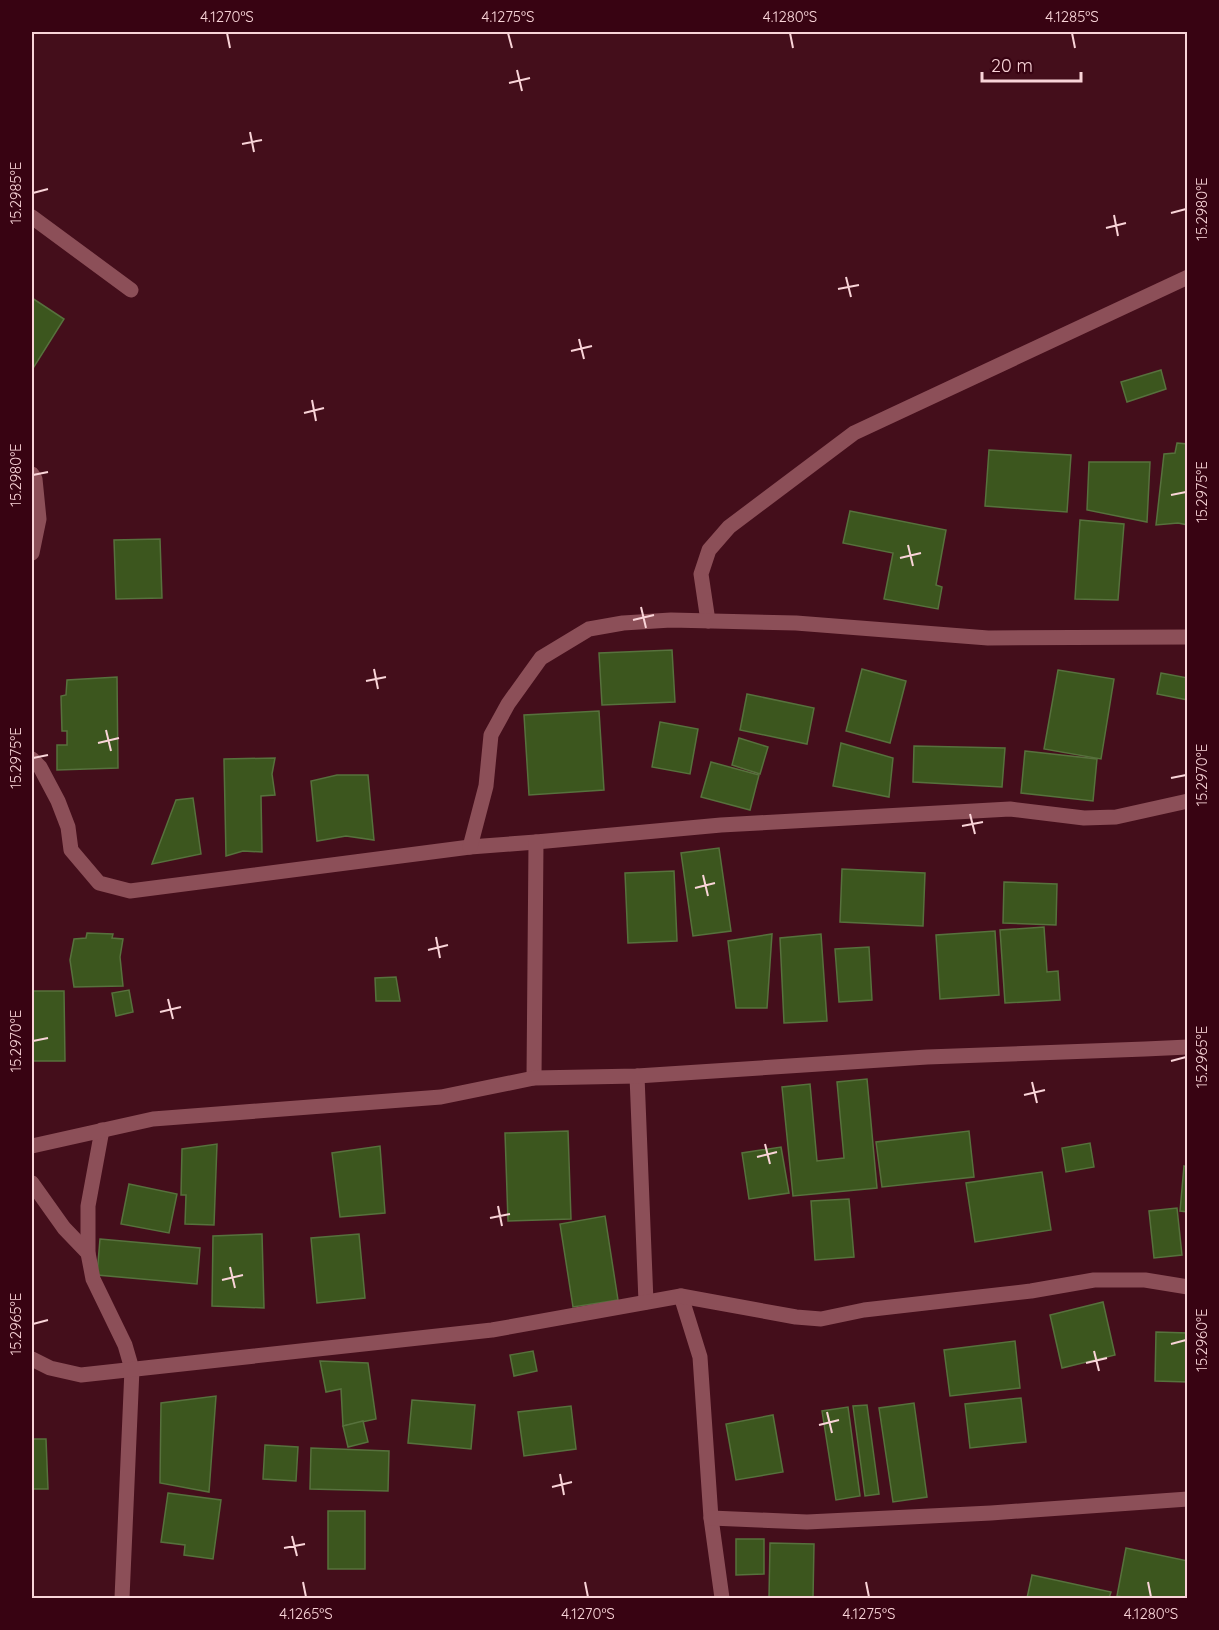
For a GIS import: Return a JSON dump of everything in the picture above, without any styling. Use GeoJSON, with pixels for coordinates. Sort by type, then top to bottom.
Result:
{"type":"FeatureCollection","features":[{"type":"Feature","properties":{"kind":"street"},"geometry":{"type":"LineString","coordinates":[[32,217],[131,290]]}},
{"type":"Feature","properties":{"kind":"street"},"geometry":{"type":"LineString","coordinates":[[708,621],[701,574],[709,550],[729,527],[854,433],[1188,277]]}},
{"type":"Feature","properties":{"kind":"street"},"geometry":{"type":"LineString","coordinates":[[32,474],[35,479],[39,519],[32,553]]}},
{"type":"Feature","properties":{"kind":"street"},"geometry":{"type":"LineString","coordinates":[[470,847],[486,786],[491,735],[508,704],[541,658],[588,629],[623,623],[672,620],[796,623],[954,637],[1188,637]]}},
{"type":"Feature","properties":{"kind":"street"},"geometry":{"type":"LineString","coordinates":[[32,759],[40,767],[58,801],[68,826],[71,850],[99,883],[130,891],[470,847],[721,825],[1010,809],[1084,818],[1116,817],[1188,801]]}},
{"type":"Feature","properties":{"kind":"street"},"geometry":{"type":"LineString","coordinates":[[534,1078],[536,842]]}},
{"type":"Feature","properties":{"kind":"street"},"geometry":{"type":"LineString","coordinates":[[32,1146],[153,1119],[441,1097],[534,1078],[637,1076],[927,1057],[1188,1047]]}},
{"type":"Feature","properties":{"kind":"street"},"geometry":{"type":"LineString","coordinates":[[637,1076],[646,1302]]}},
{"type":"Feature","properties":{"kind":"street"},"geometry":{"type":"LineString","coordinates":[[102,1130],[88,1206],[88,1253],[93,1279],[125,1345],[132,1369],[122,1599]]}},
{"type":"Feature","properties":{"kind":"street"},"geometry":{"type":"LineString","coordinates":[[32,1183],[64,1228],[88,1253]]}},
{"type":"Feature","properties":{"kind":"street"},"geometry":{"type":"LineString","coordinates":[[32,1359],[50,1368],[81,1375],[492,1330],[681,1296],[796,1317],[821,1319],[864,1310],[1031,1291],[1094,1280],[1145,1280],[1188,1287]]}},
{"type":"Feature","properties":{"kind":"street"},"geometry":{"type":"LineString","coordinates":[[681,1296],[700,1357],[711,1518],[722,1599]]}},
{"type":"Feature","properties":{"kind":"street"},"geometry":{"type":"LineString","coordinates":[[711,1518],[807,1522],[992,1513],[1188,1499]]}},
{"type":"Feature","properties":{"kind":"building"},"geometry":{"type":"Polygon","coordinates":[[[32,298],[64,319],[32,370],[32,298]]]}},
{"type":"Feature","properties":{"kind":"building"},"geometry":{"type":"Polygon","coordinates":[[[1161,370],[1166,389],[1127,402],[1121,382],[1161,370]]]}},
{"type":"Feature","properties":{"kind":"building"},"geometry":{"type":"Polygon","coordinates":[[[1177,443],[1188,444],[1188,525],[1178,523],[1156,525],[1164,454],[1175,453],[1177,443]]]}},
{"type":"Feature","properties":{"kind":"building"},"geometry":{"type":"Polygon","coordinates":[[[989,450],[1071,455],[1067,512],[985,506],[989,450]]]}},
{"type":"Feature","properties":{"kind":"building"},"geometry":{"type":"Polygon","coordinates":[[[1089,462],[1150,462],[1147,522],[1087,510],[1089,462]]]}},
{"type":"Feature","properties":{"kind":"building"},"geometry":{"type":"Polygon","coordinates":[[[850,511],[946,530],[936,585],[942,587],[938,609],[884,599],[893,553],[843,543],[850,511]]]}},
{"type":"Feature","properties":{"kind":"building"},"geometry":{"type":"Polygon","coordinates":[[[1080,520],[1124,524],[1118,600],[1075,599],[1080,520]]]}},
{"type":"Feature","properties":{"kind":"building"},"geometry":{"type":"Polygon","coordinates":[[[160,539],[162,598],[116,599],[114,540],[160,539]]]}},
{"type":"Feature","properties":{"kind":"building"},"geometry":{"type":"Polygon","coordinates":[[[672,650],[675,702],[602,705],[599,653],[672,650]]]}},
{"type":"Feature","properties":{"kind":"building"},"geometry":{"type":"Polygon","coordinates":[[[862,669],[906,681],[890,743],[846,731],[862,669]]]}},
{"type":"Feature","properties":{"kind":"building"},"geometry":{"type":"Polygon","coordinates":[[[1058,670],[1114,679],[1101,759],[1044,749],[1058,670]]]}},
{"type":"Feature","properties":{"kind":"building"},"geometry":{"type":"Polygon","coordinates":[[[1161,673],[1188,678],[1188,700],[1157,694],[1161,673]]]}},
{"type":"Feature","properties":{"kind":"building"},"geometry":{"type":"Polygon","coordinates":[[[117,677],[118,768],[57,770],[57,745],[67,745],[67,731],[62,731],[61,696],[66,695],[67,680],[117,677]]]}},
{"type":"Feature","properties":{"kind":"building"},"geometry":{"type":"Polygon","coordinates":[[[747,694],[814,708],[807,744],[740,730],[747,694]]]}},
{"type":"Feature","properties":{"kind":"building"},"geometry":{"type":"Polygon","coordinates":[[[599,711],[604,790],[529,795],[524,715],[599,711]]]}},
{"type":"Feature","properties":{"kind":"building"},"geometry":{"type":"Polygon","coordinates":[[[660,722],[698,729],[690,774],[652,767],[660,722]]]}},
{"type":"Feature","properties":{"kind":"building"},"geometry":{"type":"Polygon","coordinates":[[[739,738],[768,747],[760,774],[732,765],[739,738]]]}},
{"type":"Feature","properties":{"kind":"building"},"geometry":{"type":"Polygon","coordinates":[[[841,743],[893,758],[889,797],[833,786],[841,743]]]}},
{"type":"Feature","properties":{"kind":"building"},"geometry":{"type":"Polygon","coordinates":[[[914,746],[1005,748],[1002,787],[913,782],[914,746]]]}},
{"type":"Feature","properties":{"kind":"building"},"geometry":{"type":"Polygon","coordinates":[[[1025,751],[1097,759],[1093,801],[1021,793],[1025,751]]]}},
{"type":"Feature","properties":{"kind":"building"},"geometry":{"type":"Polygon","coordinates":[[[275,758],[272,774],[275,795],[261,796],[262,852],[243,851],[226,856],[224,759],[275,758]]]}},
{"type":"Feature","properties":{"kind":"building"},"geometry":{"type":"Polygon","coordinates":[[[711,762],[759,775],[750,810],[701,797],[711,762]]]}},
{"type":"Feature","properties":{"kind":"building"},"geometry":{"type":"Polygon","coordinates":[[[337,775],[368,775],[374,840],[346,836],[317,841],[311,781],[337,775]]]}},
{"type":"Feature","properties":{"kind":"building"},"geometry":{"type":"Polygon","coordinates":[[[193,798],[201,854],[152,864],[176,800],[193,798]]]}},
{"type":"Feature","properties":{"kind":"building"},"geometry":{"type":"Polygon","coordinates":[[[719,848],[731,931],[693,936],[681,853],[719,848]]]}},
{"type":"Feature","properties":{"kind":"building"},"geometry":{"type":"Polygon","coordinates":[[[842,869],[925,873],[923,926],[840,922],[842,869]]]}},
{"type":"Feature","properties":{"kind":"building"},"geometry":{"type":"Polygon","coordinates":[[[674,871],[677,941],[628,943],[625,873],[674,871]]]}},
{"type":"Feature","properties":{"kind":"building"},"geometry":{"type":"Polygon","coordinates":[[[1004,882],[1057,884],[1056,925],[1003,923],[1004,882]]]}},
{"type":"Feature","properties":{"kind":"building"},"geometry":{"type":"Polygon","coordinates":[[[1044,927],[1047,972],[1058,971],[1060,1000],[1005,1003],[1000,930],[1044,927]]]}},
{"type":"Feature","properties":{"kind":"building"},"geometry":{"type":"Polygon","coordinates":[[[995,931],[999,995],[940,999],[936,935],[995,931]]]}},
{"type":"Feature","properties":{"kind":"building"},"geometry":{"type":"Polygon","coordinates":[[[87,933],[113,934],[112,938],[123,939],[120,957],[123,986],[74,987],[70,960],[74,939],[86,938],[87,933]]]}},
{"type":"Feature","properties":{"kind":"building"},"geometry":{"type":"Polygon","coordinates":[[[772,934],[767,1008],[736,1008],[728,941],[772,934]]]}},
{"type":"Feature","properties":{"kind":"building"},"geometry":{"type":"Polygon","coordinates":[[[821,934],[827,1021],[784,1023],[780,938],[821,934]]]}},
{"type":"Feature","properties":{"kind":"building"},"geometry":{"type":"Polygon","coordinates":[[[869,947],[872,1000],[839,1002],[835,949],[869,947]]]}},
{"type":"Feature","properties":{"kind":"building"},"geometry":{"type":"Polygon","coordinates":[[[396,977],[400,1001],[376,1001],[375,978],[396,977]]]}},
{"type":"Feature","properties":{"kind":"building"},"geometry":{"type":"Polygon","coordinates":[[[129,990],[133,1012],[116,1016],[112,993],[129,990]]]}},
{"type":"Feature","properties":{"kind":"building"},"geometry":{"type":"Polygon","coordinates":[[[32,991],[64,991],[65,1061],[32,1061],[32,991]]]}},
{"type":"Feature","properties":{"kind":"building"},"geometry":{"type":"Polygon","coordinates":[[[867,1079],[877,1188],[793,1196],[782,1087],[810,1084],[817,1161],[844,1158],[837,1082],[867,1079]]]}},
{"type":"Feature","properties":{"kind":"building"},"geometry":{"type":"Polygon","coordinates":[[[568,1131],[571,1219],[508,1221],[505,1133],[568,1131]]]}},
{"type":"Feature","properties":{"kind":"building"},"geometry":{"type":"Polygon","coordinates":[[[969,1131],[974,1177],[882,1187],[876,1142],[969,1131]]]}},
{"type":"Feature","properties":{"kind":"building"},"geometry":{"type":"Polygon","coordinates":[[[1090,1143],[1094,1167],[1066,1172],[1062,1148],[1090,1143]]]}},
{"type":"Feature","properties":{"kind":"building"},"geometry":{"type":"Polygon","coordinates":[[[217,1144],[214,1225],[185,1224],[186,1195],[181,1195],[182,1149],[217,1144]]]}},
{"type":"Feature","properties":{"kind":"building"},"geometry":{"type":"Polygon","coordinates":[[[380,1146],[385,1213],[340,1217],[332,1153],[380,1146]]]}},
{"type":"Feature","properties":{"kind":"building"},"geometry":{"type":"Polygon","coordinates":[[[781,1147],[789,1193],[749,1199],[742,1153],[781,1147]]]}},
{"type":"Feature","properties":{"kind":"building"},"geometry":{"type":"Polygon","coordinates":[[[1184,1166],[1188,1167],[1188,1212],[1180,1211],[1184,1166]]]}},
{"type":"Feature","properties":{"kind":"building"},"geometry":{"type":"Polygon","coordinates":[[[1042,1172],[1051,1230],[975,1242],[966,1183],[1042,1172]]]}},
{"type":"Feature","properties":{"kind":"building"},"geometry":{"type":"Polygon","coordinates":[[[129,1184],[177,1194],[169,1233],[121,1224],[129,1184]]]}},
{"type":"Feature","properties":{"kind":"building"},"geometry":{"type":"Polygon","coordinates":[[[849,1199],[854,1257],[815,1260],[811,1201],[849,1199]]]}},
{"type":"Feature","properties":{"kind":"building"},"geometry":{"type":"Polygon","coordinates":[[[1177,1208],[1182,1255],[1154,1258],[1149,1211],[1177,1208]]]}},
{"type":"Feature","properties":{"kind":"building"},"geometry":{"type":"Polygon","coordinates":[[[605,1216],[618,1300],[573,1307],[560,1224],[605,1216]]]}},
{"type":"Feature","properties":{"kind":"building"},"geometry":{"type":"Polygon","coordinates":[[[262,1234],[264,1308],[212,1306],[213,1236],[262,1234]]]}},
{"type":"Feature","properties":{"kind":"building"},"geometry":{"type":"Polygon","coordinates":[[[359,1234],[365,1298],[317,1303],[311,1238],[359,1234]]]}},
{"type":"Feature","properties":{"kind":"building"},"geometry":{"type":"Polygon","coordinates":[[[100,1239],[200,1248],[197,1284],[97,1275],[100,1239]]]}},
{"type":"Feature","properties":{"kind":"building"},"geometry":{"type":"Polygon","coordinates":[[[1103,1302],[1115,1355],[1062,1368],[1050,1315],[1103,1302]]]}},
{"type":"Feature","properties":{"kind":"building"},"geometry":{"type":"Polygon","coordinates":[[[1156,1332],[1188,1333],[1188,1382],[1155,1381],[1156,1332]]]}},
{"type":"Feature","properties":{"kind":"building"},"geometry":{"type":"Polygon","coordinates":[[[1015,1341],[1020,1388],[950,1396],[944,1350],[1015,1341]]]}},
{"type":"Feature","properties":{"kind":"building"},"geometry":{"type":"Polygon","coordinates":[[[533,1351],[537,1371],[514,1376],[510,1355],[533,1351]]]}},
{"type":"Feature","properties":{"kind":"building"},"geometry":{"type":"Polygon","coordinates":[[[320,1361],[368,1363],[376,1419],[343,1426],[341,1389],[326,1392],[320,1361]]]}},
{"type":"Feature","properties":{"kind":"building"},"geometry":{"type":"Polygon","coordinates":[[[216,1396],[209,1492],[160,1483],[161,1403],[216,1396]]]}},
{"type":"Feature","properties":{"kind":"building"},"geometry":{"type":"Polygon","coordinates":[[[1021,1398],[1026,1442],[970,1448],[965,1404],[1021,1398]]]}},
{"type":"Feature","properties":{"kind":"building"},"geometry":{"type":"Polygon","coordinates":[[[412,1400],[475,1405],[471,1449],[408,1443],[412,1400]]]}},
{"type":"Feature","properties":{"kind":"building"},"geometry":{"type":"Polygon","coordinates":[[[914,1403],[927,1497],[893,1502],[879,1408],[914,1403]]]}},
{"type":"Feature","properties":{"kind":"building"},"geometry":{"type":"Polygon","coordinates":[[[867,1405],[879,1494],[865,1496],[853,1406],[867,1405]]]}},
{"type":"Feature","properties":{"kind":"building"},"geometry":{"type":"Polygon","coordinates":[[[571,1406],[576,1449],[524,1456],[518,1412],[571,1406]]]}},
{"type":"Feature","properties":{"kind":"building"},"geometry":{"type":"Polygon","coordinates":[[[848,1407],[860,1496],[836,1500],[822,1411],[848,1407]]]}},
{"type":"Feature","properties":{"kind":"building"},"geometry":{"type":"Polygon","coordinates":[[[773,1415],[783,1472],[736,1480],[726,1424],[773,1415]]]}},
{"type":"Feature","properties":{"kind":"building"},"geometry":{"type":"Polygon","coordinates":[[[363,1421],[368,1442],[348,1447],[343,1426],[363,1421]]]}},
{"type":"Feature","properties":{"kind":"building"},"geometry":{"type":"Polygon","coordinates":[[[32,1439],[46,1439],[48,1489],[32,1489],[32,1439]]]}},
{"type":"Feature","properties":{"kind":"building"},"geometry":{"type":"Polygon","coordinates":[[[265,1445],[298,1447],[296,1481],[263,1479],[265,1445]]]}},
{"type":"Feature","properties":{"kind":"building"},"geometry":{"type":"Polygon","coordinates":[[[311,1448],[389,1451],[388,1491],[310,1489],[311,1448]]]}},
{"type":"Feature","properties":{"kind":"building"},"geometry":{"type":"Polygon","coordinates":[[[168,1493],[221,1500],[213,1559],[184,1555],[185,1545],[161,1542],[168,1493]]]}},
{"type":"Feature","properties":{"kind":"building"},"geometry":{"type":"Polygon","coordinates":[[[328,1511],[365,1511],[365,1569],[328,1569],[328,1511]]]}},
{"type":"Feature","properties":{"kind":"building"},"geometry":{"type":"Polygon","coordinates":[[[736,1539],[764,1539],[764,1574],[736,1575],[736,1539]]]}},
{"type":"Feature","properties":{"kind":"building"},"geometry":{"type":"Polygon","coordinates":[[[770,1543],[814,1544],[813,1598],[769,1598],[770,1543]]]}},
{"type":"Feature","properties":{"kind":"building"},"geometry":{"type":"Polygon","coordinates":[[[1126,1548],[1188,1561],[1188,1598],[1117,1596],[1126,1548]]]}},
{"type":"Feature","properties":{"kind":"building"},"geometry":{"type":"Polygon","coordinates":[[[1032,1575],[1111,1592],[1109,1598],[1027,1598],[1032,1575]]]}}]}
